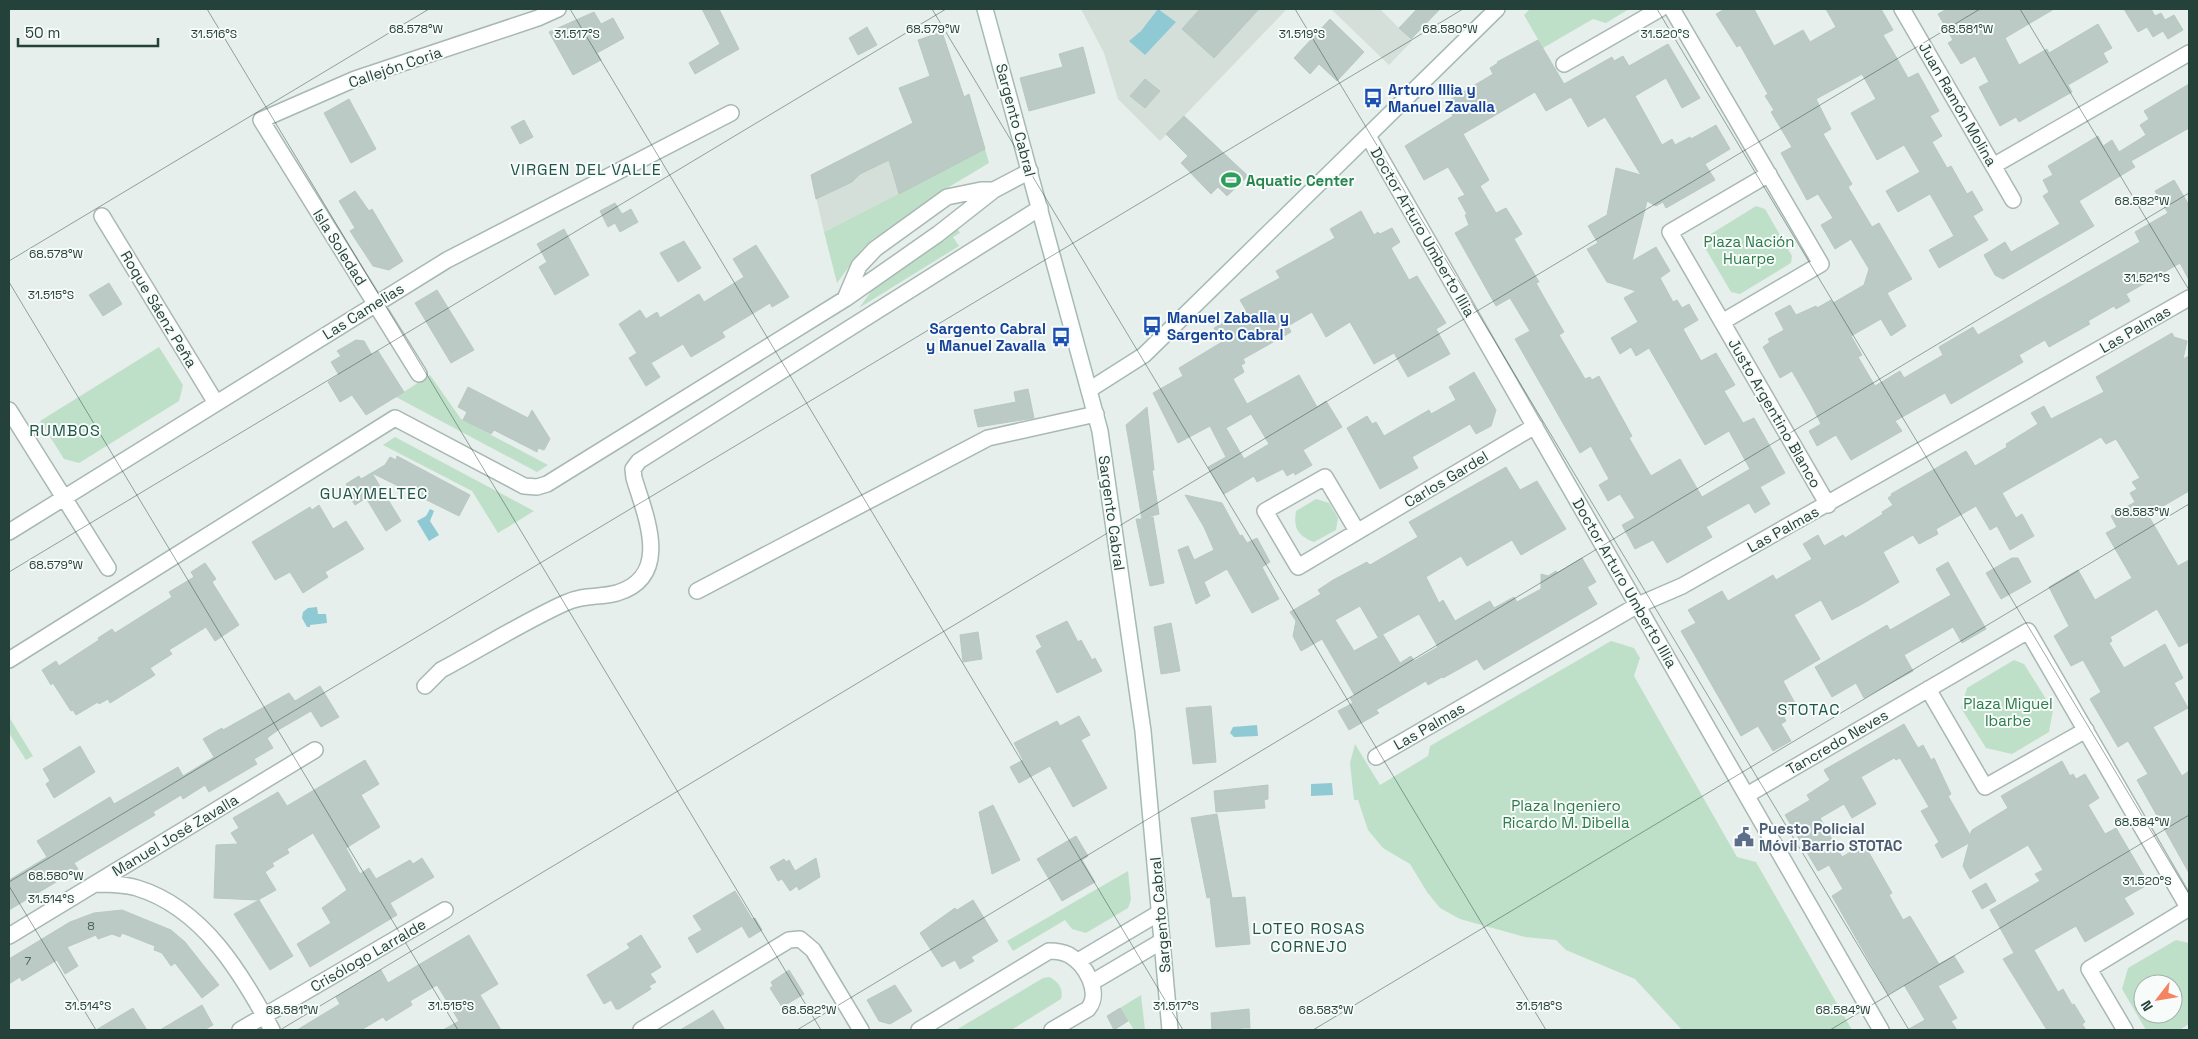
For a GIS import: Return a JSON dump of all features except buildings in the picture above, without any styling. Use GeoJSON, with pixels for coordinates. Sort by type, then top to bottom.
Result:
{"type":"FeatureCollection","features":[{"type":"Feature","properties":{"kind":"street","name":"Callejón Coria"},"geometry":{"type":"LineString","coordinates":[[261,120],[355,79],[538,18],[558,9]]}},
{"type":"Feature","properties":{"kind":"street","name":"Sargento Cabral"},"geometry":{"type":"LineString","coordinates":[[985,9],[1096,414],[1103,449],[1143,731],[1170,1030]]}},
{"type":"Feature","properties":{"kind":"street"},"geometry":{"type":"LineString","coordinates":[[1089,390],[1144,355],[1497,9]]}},
{"type":"Feature","properties":{"kind":"street"},"geometry":{"type":"LineString","coordinates":[[1564,64],[1660,9]]}},
{"type":"Feature","properties":{"kind":"street","name":"Justo Argentino Blanco"},"geometry":{"type":"LineString","coordinates":[[1672,9],[1821,264],[1722,322]]}},
{"type":"Feature","properties":{"kind":"street","name":"Juan Ramón Molina"},"geometry":{"type":"LineString","coordinates":[[1902,9],[2013,200]]}},
{"type":"Feature","properties":{"kind":"street"},"geometry":{"type":"LineString","coordinates":[[1993,166],[2189,53]]}},
{"type":"Feature","properties":{"kind":"street","name":"Las Camelias"},"geometry":{"type":"LineString","coordinates":[[9,532],[447,260],[731,112]]}},
{"type":"Feature","properties":{"kind":"street","name":"Isla Soledad"},"geometry":{"type":"LineString","coordinates":[[261,120],[419,374]]}},
{"type":"Feature","properties":{"kind":"street","name":"Doctor Arturo Umberto Illia"},"geometry":{"type":"LineString","coordinates":[[1368,136],[1881,1030]]}},
{"type":"Feature","properties":{"kind":"street"},"geometry":{"type":"LineString","coordinates":[[9,660],[395,418],[524,486],[537,487],[561,476],[845,299],[938,234],[994,190],[1030,171]]}},
{"type":"Feature","properties":{"kind":"street","name":"Justo Argentino Blanco"},"geometry":{"type":"LineString","coordinates":[[1768,174],[1670,232],[1828,505]]}},
{"type":"Feature","properties":{"kind":"street"},"geometry":{"type":"LineString","coordinates":[[845,299],[859,266],[875,250],[947,197],[981,190],[994,190]]}},
{"type":"Feature","properties":{"kind":"street"},"geometry":{"type":"LineString","coordinates":[[425,686],[441,670],[562,604],[584,596],[617,593],[629,587],[644,573],[651,554],[650,530],[634,478],[633,470],[639,461],[1040,208]]}},
{"type":"Feature","properties":{"kind":"street","name":"Roque Sáenz Peña"},"geometry":{"type":"LineString","coordinates":[[102,216],[216,403]]}},
{"type":"Feature","properties":{"kind":"street","name":"Las Palmas"},"geometry":{"type":"LineString","coordinates":[[1376,757],[1638,604],[1682,586],[1828,505],[2189,298]]}},
{"type":"Feature","properties":{"kind":"street"},"geometry":{"type":"LineString","coordinates":[[9,410],[108,568]]}},
{"type":"Feature","properties":{"kind":"street"},"geometry":{"type":"LineString","coordinates":[[697,591],[988,438],[1096,414]]}},
{"type":"Feature","properties":{"kind":"street","name":"Carlos Gardel"},"geometry":{"type":"LineString","coordinates":[[1357,531],[1325,477],[1266,512],[1298,567],[1535,426]]}},
{"type":"Feature","properties":{"kind":"street","name":"Tancredo Neves"},"geometry":{"type":"LineString","coordinates":[[1747,795],[2028,631],[2189,909],[2089,969],[2125,1030]]}},
{"type":"Feature","properties":{"kind":"street"},"geometry":{"type":"LineString","coordinates":[[1928,689],[1984,787],[2086,730]]}},
{"type":"Feature","properties":{"kind":"street","name":"Manuel José Zavalla"},"geometry":{"type":"LineString","coordinates":[[9,936],[315,750]]}},
{"type":"Feature","properties":{"kind":"street"},"geometry":{"type":"LineString","coordinates":[[96,884],[137,888],[154,895],[183,912],[199,925],[228,958],[272,1030]]}},
{"type":"Feature","properties":{"kind":"street","name":"Crisólogo Larralde"},"geometry":{"type":"LineString","coordinates":[[240,1030],[445,910]]}},
{"type":"Feature","properties":{"kind":"street"},"geometry":{"type":"LineString","coordinates":[[1078,961],[1159,912]]}},
{"type":"Feature","properties":{"kind":"street"},"geometry":{"type":"LineString","coordinates":[[644,1030],[788,940],[800,939],[813,950],[861,1030]]}},
{"type":"Feature","properties":{"kind":"street"},"geometry":{"type":"LineString","coordinates":[[1092,984],[1162,942]]}},
{"type":"Feature","properties":{"kind":"street"},"geometry":{"type":"LineString","coordinates":[[919,1030],[1050,951],[1067,954],[1078,961],[1092,984],[1092,1004],[1052,1030]]}},
{"type":"Feature","properties":{"kind":"shaded area"},"geometry":{"type":"Polygon","coordinates":[[[1081,9],[1287,9],[1160,141],[1118,99],[1104,53],[1081,9]]]}},
{"type":"Feature","properties":{"kind":"shaded area"},"geometry":{"type":"Polygon","coordinates":[[[1331,9],[1380,9],[1412,41],[1389,65],[1331,9]]]}},
{"type":"Feature","properties":{"kind":"shaded area"},"geometry":{"type":"Polygon","coordinates":[[[969,94],[985,149],[824,232],[811,175],[969,94]]]}},
{"type":"Feature","properties":{"kind":"green space"},"geometry":{"type":"Polygon","coordinates":[[[1530,9],[1629,9],[1606,23],[1593,19],[1543,48],[1524,15],[1530,9]]]}},
{"type":"Feature","properties":{"kind":"green space"},"geometry":{"type":"Polygon","coordinates":[[[985,149],[989,163],[949,187],[915,213],[873,239],[862,249],[837,283],[824,232],[985,149]]]}},
{"type":"Feature","properties":{"kind":"green space","name":"Plaza Nación Huarpe"},"geometry":{"type":"Polygon","coordinates":[[[1756,206],[1765,209],[1792,256],[1791,263],[1740,294],[1731,292],[1704,246],[1706,237],[1756,206]]]}},
{"type":"Feature","properties":{"kind":"green space"},"geometry":{"type":"Polygon","coordinates":[[[957,228],[960,233],[953,237],[959,246],[859,308],[876,285],[957,228]]]}},
{"type":"Feature","properties":{"kind":"green space"},"geometry":{"type":"Polygon","coordinates":[[[159,347],[183,385],[179,401],[79,463],[64,459],[40,421],[159,347]]]}},
{"type":"Feature","properties":{"kind":"green space"},"geometry":{"type":"Polygon","coordinates":[[[430,375],[461,419],[548,465],[537,472],[396,397],[430,375]]]}},
{"type":"Feature","properties":{"kind":"green space"},"geometry":{"type":"Polygon","coordinates":[[[395,437],[534,511],[498,533],[472,491],[383,445],[395,437]]]}},
{"type":"Feature","properties":{"kind":"green space"},"geometry":{"type":"Polygon","coordinates":[[[1316,499],[1329,503],[1338,518],[1336,530],[1314,542],[1300,534],[1296,527],[1295,517],[1296,511],[1316,499]]]}},
{"type":"Feature","properties":{"kind":"green space","name":"Plaza Ingeniero Ricardo M. Dibella"},"geometry":{"type":"Polygon","coordinates":[[[1611,641],[1634,648],[1640,658],[1634,676],[1737,857],[1756,862],[1852,1030],[1682,1030],[1635,979],[1566,950],[1556,940],[1525,937],[1460,919],[1440,908],[1427,892],[1410,864],[1383,848],[1368,830],[1358,800],[1354,800],[1350,763],[1355,744],[1380,785],[1428,756],[1430,746],[1611,641]]]}},
{"type":"Feature","properties":{"kind":"green space","name":"Plaza Miguel Ibarbe"},"geometry":{"type":"Polygon","coordinates":[[[2014,660],[2024,664],[2053,710],[2049,732],[2012,754],[1986,748],[1961,708],[1967,688],[2014,660]]]}},
{"type":"Feature","properties":{"kind":"green space"},"geometry":{"type":"Polygon","coordinates":[[[9,717],[33,756],[26,760],[9,733],[9,717]]]}},
{"type":"Feature","properties":{"kind":"green space"},"geometry":{"type":"Polygon","coordinates":[[[1128,871],[1131,900],[1128,908],[1086,933],[1072,929],[1065,920],[1013,951],[1007,941],[1128,871]]]}},
{"type":"Feature","properties":{"kind":"green space"},"geometry":{"type":"Polygon","coordinates":[[[2176,940],[2189,943],[2189,1024],[2179,1030],[2146,1030],[2142,1024],[2183,1024],[2183,974],[2133,974],[2133,1008],[2122,989],[2128,968],[2176,940]]]}},
{"type":"Feature","properties":{"kind":"green space"},"geometry":{"type":"Polygon","coordinates":[[[1049,977],[1060,986],[1062,992],[1061,999],[1011,1030],[956,1030],[1043,978],[1049,977]]]}},
{"type":"Feature","properties":{"kind":"green space"},"geometry":{"type":"Polygon","coordinates":[[[1141,995],[1145,1030],[1134,1030],[1120,1008],[1141,995]]]}},
{"type":"Feature","properties":{"kind":"water"},"geometry":{"type":"Polygon","coordinates":[[[1158,9],[1176,22],[1145,55],[1129,41],[1141,31],[1158,9]]]}},
{"type":"Feature","properties":{"kind":"water"},"geometry":{"type":"Polygon","coordinates":[[[430,509],[434,511],[430,521],[439,535],[429,541],[417,521],[426,516],[430,509]]]}},
{"type":"Feature","properties":{"kind":"water"},"geometry":{"type":"Polygon","coordinates":[[[317,607],[318,614],[326,614],[327,623],[307,627],[302,618],[303,612],[308,608],[317,607]]]}},
{"type":"Feature","properties":{"kind":"water"},"geometry":{"type":"Polygon","coordinates":[[[1257,725],[1258,736],[1234,737],[1230,733],[1233,727],[1257,725]]]}},
{"type":"Feature","properties":{"kind":"water"},"geometry":{"type":"Polygon","coordinates":[[[1332,783],[1333,795],[1311,796],[1311,784],[1332,783]]]}},
{"type":"Feature","properties":{"kind":"place","name":"Arturo Illia y Manuel Zavalla"},"geometry":{"type":"Point","coordinates":[1373,98]}},
{"type":"Feature","properties":{"kind":"place","name":"Aquatic Center"},"geometry":{"type":"Point","coordinates":[1231,180]}},
{"type":"Feature","properties":{"kind":"place","name":"Manuel Zaballa y Sargento Cabral"},"geometry":{"type":"Point","coordinates":[1152,326]}},
{"type":"Feature","properties":{"kind":"place","name":"Sargento Cabral y Manuel Zavalla"},"geometry":{"type":"Point","coordinates":[1061,337]}},
{"type":"Feature","properties":{"kind":"place","name":"Puesto Policial Móvil Barrio STOTAC"},"geometry":{"type":"Point","coordinates":[1744,837]}},
{"type":"Feature","properties":{"kind":"district","name":"VIRGEN DEL VALLE"},"geometry":{"type":"Point","coordinates":[586,169]}},
{"type":"Feature","properties":{"kind":"district","name":"RUMBOS"},"geometry":{"type":"Point","coordinates":[65,430]}},
{"type":"Feature","properties":{"kind":"district","name":"GUAYMELTEC"},"geometry":{"type":"Point","coordinates":[374,493]}},
{"type":"Feature","properties":{"kind":"district","name":"STOTAC"},"geometry":{"type":"Point","coordinates":[1809,709]}},
{"type":"Feature","properties":{"kind":"district","name":"LOTEO ROSAS CORNEJO"},"geometry":{"type":"Point","coordinates":[1309,937]}}]}
